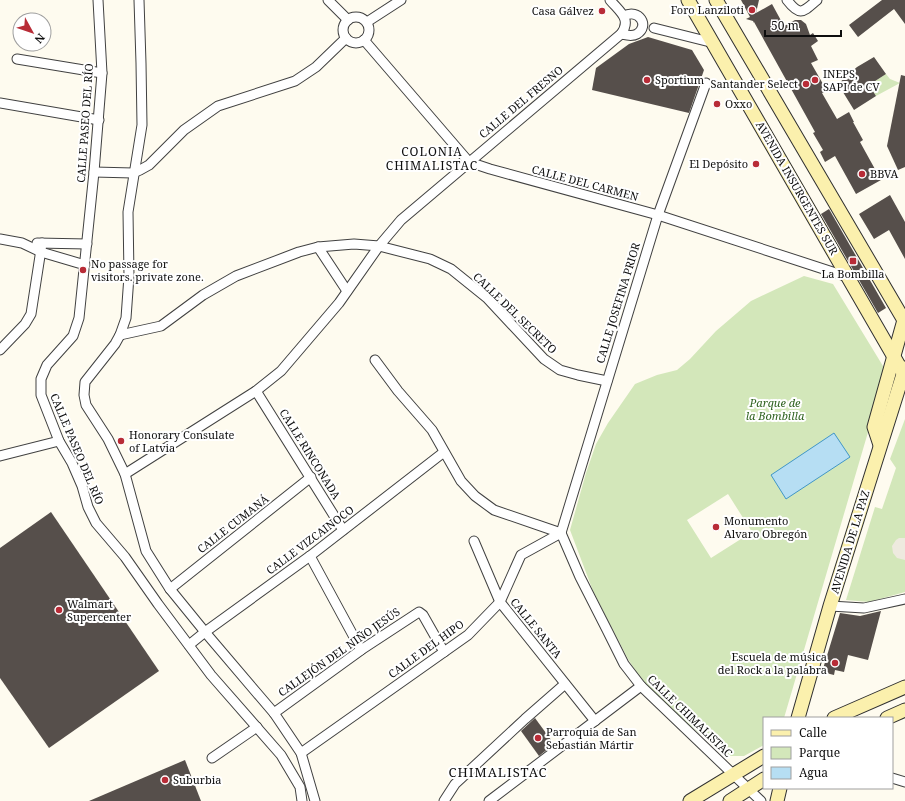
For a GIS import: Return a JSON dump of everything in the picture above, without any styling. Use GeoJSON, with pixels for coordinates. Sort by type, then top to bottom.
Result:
{"type":"FeatureCollection","features":[{"type":"Feature","properties":{"kind":"main road","name":"AVENIDA INSURGENTES SUR"},"geometry":{"type":"LineString","coordinates":[[688,0],[904,372]]}},
{"type":"Feature","properties":{"kind":"main road"},"geometry":{"type":"LineString","coordinates":[[716,0],[905,321],[874,427],[880,444]]}},
{"type":"Feature","properties":{"kind":"main road","name":"AVENIDA DE LA PAZ"},"geometry":{"type":"LineString","coordinates":[[798,717],[830,606],[904,372]]}},
{"type":"Feature","properties":{"kind":"main road"},"geometry":{"type":"LineString","coordinates":[[836,717],[905,687]]}},
{"type":"Feature","properties":{"kind":"main road"},"geometry":{"type":"LineString","coordinates":[[889,717],[905,710]]}},
{"type":"Feature","properties":{"kind":"main road"},"geometry":{"type":"LineString","coordinates":[[690,801],[763,757]]}},
{"type":"Feature","properties":{"kind":"main road"},"geometry":{"type":"LineString","coordinates":[[730,801],[763,780]]}},
{"type":"Feature","properties":{"kind":"main road"},"geometry":{"type":"LineString","coordinates":[[777,801],[780,789]]}},
{"type":"Feature","properties":{"kind":"street","name":"CALLE PASEO DEL RÍO"},"geometry":{"type":"LineString","coordinates":[[98,0],[102,73],[99,120],[79,318],[73,336],[47,365],[41,379],[41,395],[59,441],[72,463],[82,486],[88,507],[96,523],[125,557],[158,604],[212,675],[281,755],[300,786],[302,801]]}},
{"type":"Feature","properties":{"kind":"street"},"geometry":{"type":"LineString","coordinates":[[139,0],[142,125],[133,173],[128,212],[128,276],[126,318],[115,344],[85,382],[84,395],[86,405],[108,439],[125,474],[146,551],[170,589],[274,713],[301,753],[315,801]]}},
{"type":"Feature","properties":{"kind":"street"},"geometry":{"type":"LineString","coordinates":[[328,0],[348,20]]}},
{"type":"Feature","properties":{"kind":"street"},"geometry":{"type":"LineString","coordinates":[[366,22],[401,0]]}},
{"type":"Feature","properties":{"kind":"street"},"geometry":{"type":"LineString","coordinates":[[610,0],[625,21],[632,13],[638,15],[643,25],[637,34],[621,34]]}},
{"type":"Feature","properties":{"kind":"street"},"geometry":{"type":"LineString","coordinates":[[787,0],[794,9],[800,11],[805,10],[817,0]]}},
{"type":"Feature","properties":{"kind":"street"},"geometry":{"type":"LineString","coordinates":[[358,17],[366,22],[369,32],[364,40],[355,43],[346,38],[343,29],[348,20],[358,17]]}},
{"type":"Feature","properties":{"kind":"street","name":"CALLE DEL FRESNO"},"geometry":{"type":"LineString","coordinates":[[125,474],[256,391],[281,371],[339,303],[379,246],[401,220],[621,34],[625,21]]}},
{"type":"Feature","properties":{"kind":"street"},"geometry":{"type":"LineString","coordinates":[[654,28],[714,43]]}},
{"type":"Feature","properties":{"kind":"street"},"geometry":{"type":"LineString","coordinates":[[94,172],[133,173],[149,165],[184,130],[218,106],[295,81],[316,67],[346,38]]}},
{"type":"Feature","properties":{"kind":"street"},"geometry":{"type":"LineString","coordinates":[[364,40],[469,162]]}},
{"type":"Feature","properties":{"kind":"street"},"geometry":{"type":"LineString","coordinates":[[17,59],[102,73]]}},
{"type":"Feature","properties":{"kind":"street","name":"CALLE JOSEFINA PRIOR"},"geometry":{"type":"LineString","coordinates":[[561,533],[658,215],[706,83]]}},
{"type":"Feature","properties":{"kind":"street"},"geometry":{"type":"LineString","coordinates":[[0,103],[99,120]]}},
{"type":"Feature","properties":{"kind":"street","name":"CALLE DEL CARMEN"},"geometry":{"type":"LineString","coordinates":[[469,162],[658,215],[848,277]]}},
{"type":"Feature","properties":{"kind":"street"},"geometry":{"type":"LineString","coordinates":[[0,239],[42,247],[85,265]]}},
{"type":"Feature","properties":{"kind":"street"},"geometry":{"type":"LineString","coordinates":[[42,247],[87,244]]}},
{"type":"Feature","properties":{"kind":"street","name":"CALLE DEL SECRETO"},"geometry":{"type":"LineString","coordinates":[[120,335],[161,326],[203,295],[236,276],[268,263],[318,246],[354,244],[379,246],[430,259],[451,269],[487,298],[544,359],[560,370],[607,381]]}},
{"type":"Feature","properties":{"kind":"street"},"geometry":{"type":"LineString","coordinates":[[318,246],[347,291]]}},
{"type":"Feature","properties":{"kind":"street"},"geometry":{"type":"LineString","coordinates":[[0,350],[25,324],[31,314],[42,247]]}},
{"type":"Feature","properties":{"kind":"street"},"geometry":{"type":"LineString","coordinates":[[375,360],[398,391],[432,430],[461,481],[475,496],[494,510],[561,533]]}},
{"type":"Feature","properties":{"kind":"street","name":"CALLE RINCONADA"},"geometry":{"type":"LineString","coordinates":[[256,391],[343,530]]}},
{"type":"Feature","properties":{"kind":"street"},"geometry":{"type":"LineString","coordinates":[[0,456],[59,441]]}},
{"type":"Feature","properties":{"kind":"street","name":"CALLE VIZCAINOCO"},"geometry":{"type":"LineString","coordinates":[[189,645],[310,556],[444,452]]}},
{"type":"Feature","properties":{"kind":"street","name":"CALLE CUMANÁ"},"geometry":{"type":"LineString","coordinates":[[170,589],[311,477]]}},
{"type":"Feature","properties":{"kind":"street","name":"CALLE DEL HIPO"},"geometry":{"type":"LineString","coordinates":[[301,753],[468,635],[500,602],[521,555],[561,533]]}},
{"type":"Feature","properties":{"kind":"street","name":"CALLE CHIMALISTAC"},"geometry":{"type":"LineString","coordinates":[[561,533],[580,577],[624,664],[641,686],[682,727],[761,801]]}},
{"type":"Feature","properties":{"kind":"street","name":"CALLE SANTA"},"geometry":{"type":"LineString","coordinates":[[474,540],[500,602],[595,721]]}},
{"type":"Feature","properties":{"kind":"street"},"geometry":{"type":"LineString","coordinates":[[310,556],[361,650]]}},
{"type":"Feature","properties":{"kind":"street"},"geometry":{"type":"LineString","coordinates":[[830,606],[864,608],[905,599]]}},
{"type":"Feature","properties":{"kind":"street","name":"CALLEJÓN DEL NIÑO JESÚS"},"geometry":{"type":"LineString","coordinates":[[274,713],[361,650],[419,612],[423,615],[444,652]]}},
{"type":"Feature","properties":{"kind":"street"},"geometry":{"type":"LineString","coordinates":[[444,801],[455,784],[565,684]]}},
{"type":"Feature","properties":{"kind":"street"},"geometry":{"type":"LineString","coordinates":[[489,801],[641,686]]}},
{"type":"Feature","properties":{"kind":"street"},"geometry":{"type":"LineString","coordinates":[[212,758],[257,727]]}},
{"type":"Feature","properties":{"kind":"street"},"geometry":{"type":"LineString","coordinates":[[893,778],[905,782]]}},
{"type":"Feature","properties":{"kind":"green space"},"geometry":{"type":"Polygon","coordinates":[[[886,74],[890,79],[900,83],[876,96],[869,85],[886,74]]]}},
{"type":"Feature","properties":{"kind":"green space","name":"Parque de la Bombilla"},"geometry":{"type":"Polygon","coordinates":[[[804,276],[833,284],[886,371],[784,717],[763,717],[763,746],[744,756],[731,756],[718,748],[685,722],[638,675],[628,659],[593,591],[570,530],[596,444],[608,423],[635,384],[657,375],[677,370],[690,359],[716,331],[751,301],[804,276]],[[728,494],[687,520],[711,558],[752,532],[728,494]]]}},
{"type":"Feature","properties":{"kind":"green space"},"geometry":{"type":"Polygon","coordinates":[[[905,419],[905,592],[869,602],[846,600],[875,507],[882,509],[896,468],[890,459],[905,419]]]}},
{"type":"Feature","properties":{"kind":"shaded area"},"geometry":{"type":"Polygon","coordinates":[[[899,538],[905,538],[905,560],[897,558],[893,553],[892,546],[899,538]]]}},
{"type":"Feature","properties":{"kind":"water"},"geometry":{"type":"Polygon","coordinates":[[[834,433],[850,457],[786,499],[771,475],[834,433]]]}},
{"type":"Feature","properties":{"kind":"building"},"geometry":{"type":"Polygon","coordinates":[[[741,0],[759,0],[756,13],[772,4],[784,26],[795,20],[801,20],[806,24],[810,35],[813,33],[818,41],[811,46],[818,60],[811,63],[827,91],[822,93],[837,119],[849,112],[863,140],[860,142],[881,180],[856,194],[835,156],[825,162],[820,152],[823,150],[813,133],[815,132],[754,22],[746,19],[750,17],[741,0]]]}},
{"type":"Feature","properties":{"kind":"building"},"geometry":{"type":"Polygon","coordinates":[[[882,0],[905,0],[905,24],[894,9],[858,37],[849,25],[882,0]]]}},
{"type":"Feature","properties":{"kind":"building","name":"Sportium"},"geometry":{"type":"Polygon","coordinates":[[[648,37],[692,50],[704,70],[689,113],[592,90],[596,68],[629,44],[648,37]]]}},
{"type":"Feature","properties":{"kind":"building"},"geometry":{"type":"Polygon","coordinates":[[[874,57],[886,74],[869,85],[876,96],[854,110],[838,84],[857,67],[874,57]]]}},
{"type":"Feature","properties":{"kind":"building"},"geometry":{"type":"Polygon","coordinates":[[[901,75],[905,76],[905,167],[898,170],[887,146],[901,75]]]}},
{"type":"Feature","properties":{"kind":"building"},"geometry":{"type":"Polygon","coordinates":[[[890,195],[905,222],[905,259],[889,230],[874,239],[859,214],[890,195]]]}},
{"type":"Feature","properties":{"kind":"building"},"geometry":{"type":"Polygon","coordinates":[[[829,209],[886,308],[878,313],[821,214],[829,209]]]}},
{"type":"Feature","properties":{"kind":"building","name":"Walmart Supercenter"},"geometry":{"type":"Polygon","coordinates":[[[51,512],[159,671],[49,748],[0,678],[0,548],[51,512]]]}},
{"type":"Feature","properties":{"kind":"building"},"geometry":{"type":"Polygon","coordinates":[[[881,611],[868,660],[848,655],[844,672],[835,670],[834,675],[822,672],[840,613],[860,616],[881,611]]]}},
{"type":"Feature","properties":{"kind":"building","name":"Parroquia de San Sebastián Mártir"},"geometry":{"type":"Polygon","coordinates":[[[535,718],[554,744],[539,756],[521,731],[535,718]]]}},
{"type":"Feature","properties":{"kind":"building","name":"Suburbia"},"geometry":{"type":"Polygon","coordinates":[[[185,760],[201,801],[89,801],[185,760]]]}},
{"type":"Feature","properties":{"kind":"place","name":"Foro Lanziloti"},"geometry":{"type":"Point","coordinates":[752,10]}},
{"type":"Feature","properties":{"kind":"place","name":"Casa Gálvez"},"geometry":{"type":"Point","coordinates":[602,11]}},
{"type":"Feature","properties":{"kind":"place","name":"Sportium"},"geometry":{"type":"Point","coordinates":[647,80]}},
{"type":"Feature","properties":{"kind":"place","name":"INEPS, SAPI de CV"},"geometry":{"type":"Point","coordinates":[815,80]}},
{"type":"Feature","properties":{"kind":"place","name":"Santander Select"},"geometry":{"type":"Point","coordinates":[806,84]}},
{"type":"Feature","properties":{"kind":"place","name":"Oxxo"},"geometry":{"type":"Point","coordinates":[717,104]}},
{"type":"Feature","properties":{"kind":"place","name":"El Depósito"},"geometry":{"type":"Point","coordinates":[756,164]}},
{"type":"Feature","properties":{"kind":"place","name":"BBVA"},"geometry":{"type":"Point","coordinates":[862,174]}},
{"type":"Feature","properties":{"kind":"place","name":"La Bombilla"},"geometry":{"type":"Point","coordinates":[853,261]}},
{"type":"Feature","properties":{"kind":"place","name":"No passage for visitors. private zone."},"geometry":{"type":"Point","coordinates":[83,270]}},
{"type":"Feature","properties":{"kind":"place","name":"Honorary Consulate of Latvia"},"geometry":{"type":"Point","coordinates":[121,441]}},
{"type":"Feature","properties":{"kind":"place","name":"Monumento Alvaro Obregón"},"geometry":{"type":"Point","coordinates":[716,527]}},
{"type":"Feature","properties":{"kind":"place","name":"Walmart Supercenter"},"geometry":{"type":"Point","coordinates":[59,610]}},
{"type":"Feature","properties":{"kind":"place","name":"Escuela de música del Rock a la palabra"},"geometry":{"type":"Point","coordinates":[835,663]}},
{"type":"Feature","properties":{"kind":"place","name":"Parroquia de San Sebastián Mártir"},"geometry":{"type":"Point","coordinates":[538,738]}},
{"type":"Feature","properties":{"kind":"place","name":"Suburbia"},"geometry":{"type":"Point","coordinates":[165,780]}},
{"type":"Feature","properties":{"kind":"district","name":"COLONIA CHIMALISTAC"},"geometry":{"type":"Point","coordinates":[432,159]}},
{"type":"Feature","properties":{"kind":"district","name":"CHIMALISTAC"},"geometry":{"type":"Point","coordinates":[498,772]}}]}
